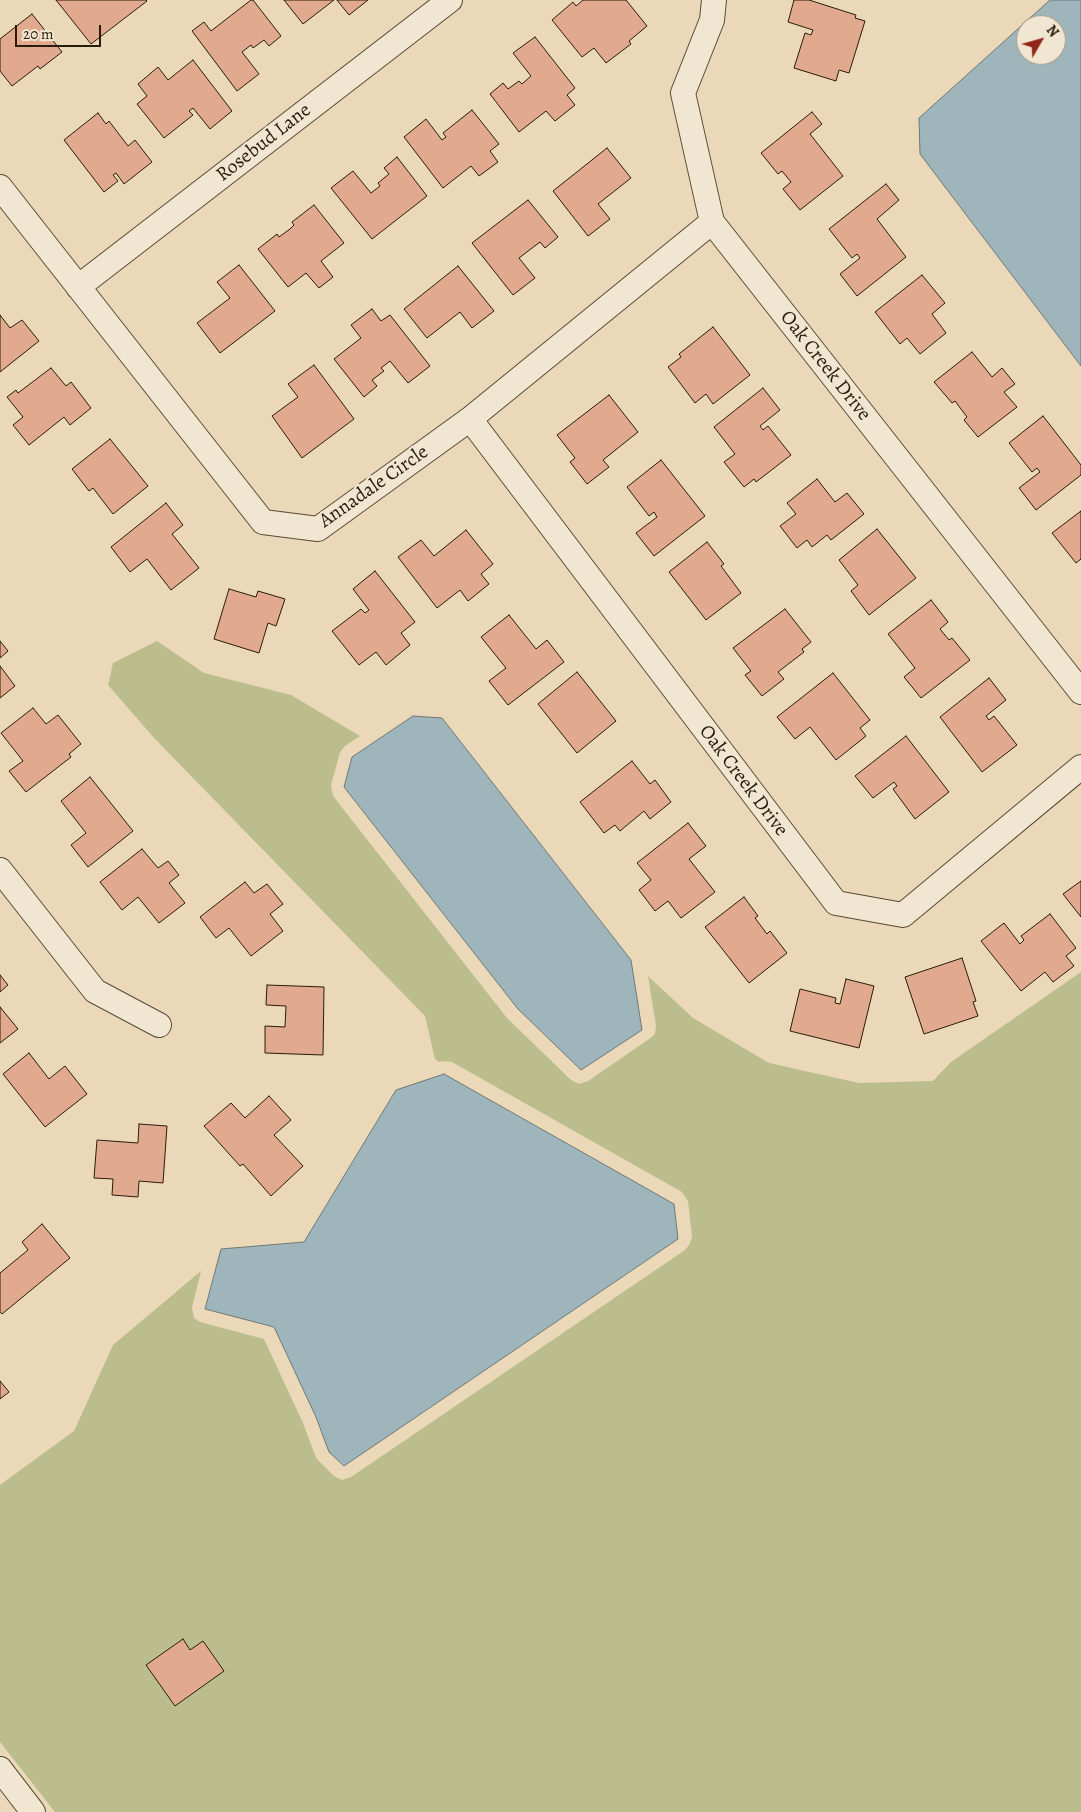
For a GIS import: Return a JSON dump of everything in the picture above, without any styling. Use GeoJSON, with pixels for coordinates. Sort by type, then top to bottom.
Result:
{"type":"FeatureCollection","features":[{"type":"Feature","properties":{"kind":"street","name":"Rosebud Lane"},"geometry":{"type":"LineString","coordinates":[[78,287],[450,0]]}},
{"type":"Feature","properties":{"kind":"street","name":"Oak Creek Drive"},"geometry":{"type":"LineString","coordinates":[[714,0],[712,20],[683,93],[712,222],[1081,692]]}},
{"type":"Feature","properties":{"kind":"street","name":"Annadale Circle"},"geometry":{"type":"LineString","coordinates":[[0,187],[263,522],[318,529],[470,419],[712,222]]}},
{"type":"Feature","properties":{"kind":"street","name":"Oak Creek Drive"},"geometry":{"type":"LineString","coordinates":[[470,419],[836,903],[903,915],[1081,767]]}},
{"type":"Feature","properties":{"kind":"street"},"geometry":{"type":"LineString","coordinates":[[0,870],[95,991],[158,1025]]}},
{"type":"Feature","properties":{"kind":"street"},"geometry":{"type":"LineString","coordinates":[[0,1769],[33,1812]]}},
{"type":"Feature","properties":{"kind":"green space"},"geometry":{"type":"Polygon","coordinates":[[[157,641],[204,673],[291,695],[360,736],[345,746],[340,752],[331,785],[333,796],[507,1018],[571,1080],[579,1084],[588,1081],[655,1034],[656,1026],[648,976],[693,1018],[769,1063],[859,1083],[933,1081],[951,1062],[1081,972],[1081,1812],[55,1812],[0,1742],[0,1485],[74,1431],[113,1345],[201,1271],[192,1307],[194,1318],[200,1322],[264,1339],[303,1423],[316,1458],[334,1476],[342,1480],[351,1477],[685,1250],[690,1244],[692,1236],[688,1201],[682,1192],[452,1062],[439,1062],[435,1059],[425,1016],[155,739],[108,685],[113,663],[157,641]]]}},
{"type":"Feature","properties":{"kind":"water"},"geometry":{"type":"Polygon","coordinates":[[[1050,0],[1081,0],[1081,366],[920,154],[919,118],[1016,31],[1016,65],[1066,65],[1066,15],[1033,15],[1050,0]]]}},
{"type":"Feature","properties":{"kind":"water"},"geometry":{"type":"Polygon","coordinates":[[[413,716],[442,718],[631,960],[642,1030],[581,1070],[518,1009],[344,787],[352,757],[413,716]]]}},
{"type":"Feature","properties":{"kind":"water"},"geometry":{"type":"Polygon","coordinates":[[[444,1074],[674,1204],[678,1239],[344,1466],[329,1452],[316,1417],[274,1327],[205,1309],[221,1249],[304,1242],[396,1090],[444,1074]]]}},
{"type":"Feature","properties":{"kind":"building"},"geometry":{"type":"Polygon","coordinates":[[[56,0],[146,0],[147,1],[91,44],[56,0]]]}},
{"type":"Feature","properties":{"kind":"building"},"geometry":{"type":"Polygon","coordinates":[[[253,0],[281,36],[269,46],[264,40],[253,48],[251,45],[242,52],[259,74],[237,91],[192,31],[204,22],[211,31],[253,0]]]}},
{"type":"Feature","properties":{"kind":"building"},"geometry":{"type":"Polygon","coordinates":[[[284,0],[334,0],[303,24],[284,0]]]}},
{"type":"Feature","properties":{"kind":"building"},"geometry":{"type":"Polygon","coordinates":[[[337,0],[368,0],[349,15],[337,0]]]}},
{"type":"Feature","properties":{"kind":"building"},"geometry":{"type":"Polygon","coordinates":[[[583,0],[626,0],[647,26],[629,41],[631,44],[606,63],[594,48],[582,57],[552,20],[573,2],[576,6],[583,0]]]}},
{"type":"Feature","properties":{"kind":"building"},"geometry":{"type":"Polygon","coordinates":[[[794,0],[809,0],[856,15],[855,18],[865,21],[849,73],[839,70],[836,81],[794,68],[805,33],[811,35],[813,30],[788,22],[794,0]]]}},
{"type":"Feature","properties":{"kind":"building"},"geometry":{"type":"Polygon","coordinates":[[[32,14],[62,52],[40,69],[38,66],[12,86],[0,71],[0,39],[32,14]]]}},
{"type":"Feature","properties":{"kind":"building"},"geometry":{"type":"Polygon","coordinates":[[[535,37],[575,88],[567,95],[575,105],[555,121],[546,111],[519,132],[490,94],[503,83],[508,89],[519,81],[522,84],[531,76],[513,53],[535,37]]]}},
{"type":"Feature","properties":{"kind":"building"},"geometry":{"type":"Polygon","coordinates":[[[193,60],[232,111],[210,129],[193,108],[189,111],[193,115],[164,138],[137,104],[147,96],[138,84],[158,67],[168,80],[193,60]]]}},
{"type":"Feature","properties":{"kind":"building"},"geometry":{"type":"Polygon","coordinates":[[[472,110],[499,144],[490,151],[498,162],[479,176],[471,166],[443,188],[404,137],[426,119],[442,140],[446,137],[443,133],[472,110]]]}},
{"type":"Feature","properties":{"kind":"building"},"geometry":{"type":"Polygon","coordinates":[[[812,112],[822,124],[810,134],[843,176],[800,210],[783,189],[791,182],[782,171],[778,174],[761,153],[812,112]]]}},
{"type":"Feature","properties":{"kind":"building"},"geometry":{"type":"Polygon","coordinates":[[[98,113],[106,124],[109,121],[128,146],[135,140],[152,162],[124,184],[116,173],[113,175],[118,181],[104,192],[64,140],[98,113]]]}},
{"type":"Feature","properties":{"kind":"building"},"geometry":{"type":"Polygon","coordinates":[[[607,148],[631,178],[598,204],[610,219],[588,236],[553,191],[607,148]]]}},
{"type":"Feature","properties":{"kind":"building"},"geometry":{"type":"Polygon","coordinates":[[[397,157],[427,196],[372,239],[331,188],[353,171],[371,193],[380,186],[378,183],[389,174],[384,168],[397,157]]]}},
{"type":"Feature","properties":{"kind":"building"},"geometry":{"type":"Polygon","coordinates":[[[886,184],[899,200],[877,219],[906,257],[857,296],[840,274],[860,258],[857,254],[852,258],[829,229],[886,184]]]}},
{"type":"Feature","properties":{"kind":"building"},"geometry":{"type":"Polygon","coordinates":[[[528,200],[558,237],[545,248],[540,242],[519,258],[535,278],[513,295],[472,243],[528,200]]]}},
{"type":"Feature","properties":{"kind":"building"},"geometry":{"type":"Polygon","coordinates":[[[314,205],[344,243],[321,261],[333,277],[319,288],[306,273],[288,287],[258,249],[277,234],[279,237],[290,229],[294,225],[292,222],[314,205]]]}},
{"type":"Feature","properties":{"kind":"building"},"geometry":{"type":"Polygon","coordinates":[[[239,265],[275,311],[220,353],[197,323],[230,298],[217,282],[239,265]]]}},
{"type":"Feature","properties":{"kind":"building"},"geometry":{"type":"Polygon","coordinates":[[[458,266],[494,311],[472,328],[460,312],[427,338],[404,309],[458,266]]]}},
{"type":"Feature","properties":{"kind":"building"},"geometry":{"type":"Polygon","coordinates":[[[922,275],[945,303],[932,314],[946,333],[920,354],[907,338],[900,344],[875,312],[922,275]]]}},
{"type":"Feature","properties":{"kind":"building"},"geometry":{"type":"Polygon","coordinates":[[[372,309],[381,321],[390,315],[430,366],[408,383],[390,361],[381,368],[384,371],[372,380],[377,386],[364,397],[334,359],[361,338],[351,325],[372,309]]]}},
{"type":"Feature","properties":{"kind":"building"},"geometry":{"type":"Polygon","coordinates":[[[0,315],[10,328],[22,320],[39,341],[0,372],[0,315]]]}},
{"type":"Feature","properties":{"kind":"building"},"geometry":{"type":"Polygon","coordinates":[[[713,327],[750,375],[713,404],[706,394],[695,403],[668,367],[681,357],[679,354],[713,327]]]}},
{"type":"Feature","properties":{"kind":"building"},"geometry":{"type":"Polygon","coordinates":[[[972,352],[992,377],[1002,368],[1015,384],[1004,392],[1017,407],[978,437],[964,420],[967,417],[955,401],[952,403],[934,382],[972,352]]]}},
{"type":"Feature","properties":{"kind":"building"},"geometry":{"type":"Polygon","coordinates":[[[314,365],[354,419],[302,458],[272,416],[298,397],[288,384],[314,365]]]}},
{"type":"Feature","properties":{"kind":"building"},"geometry":{"type":"Polygon","coordinates":[[[51,368],[66,386],[71,382],[91,408],[70,425],[64,417],[29,445],[13,425],[23,417],[7,397],[16,390],[18,393],[51,368]]]}},
{"type":"Feature","properties":{"kind":"building"},"geometry":{"type":"Polygon","coordinates":[[[763,388],[780,410],[760,426],[763,430],[768,426],[791,455],[756,482],[754,479],[744,487],[724,462],[735,454],[714,427],[763,388]]]}},
{"type":"Feature","properties":{"kind":"building"},"geometry":{"type":"Polygon","coordinates":[[[609,395],[638,432],[603,460],[609,467],[587,484],[570,462],[575,458],[557,435],[609,395]]]}},
{"type":"Feature","properties":{"kind":"building"},"geometry":{"type":"Polygon","coordinates":[[[1043,416],[1081,465],[1081,475],[1036,510],[1019,488],[1040,472],[1037,468],[1032,472],[1009,443],[1043,416]]]}},
{"type":"Feature","properties":{"kind":"building"},"geometry":{"type":"Polygon","coordinates":[[[110,439],[148,486],[113,514],[93,488],[89,491],[72,469],[110,439]]]}},
{"type":"Feature","properties":{"kind":"building"},"geometry":{"type":"Polygon","coordinates":[[[661,460],[705,516],[654,556],[636,533],[657,517],[654,512],[649,516],[627,487],[661,460]]]}},
{"type":"Feature","properties":{"kind":"building"},"geometry":{"type":"Polygon","coordinates":[[[817,479],[835,502],[847,493],[864,514],[831,540],[827,535],[812,547],[807,540],[797,548],[780,526],[796,514],[787,503],[817,479]]]}},
{"type":"Feature","properties":{"kind":"building"},"geometry":{"type":"Polygon","coordinates":[[[166,503],[183,525],[172,534],[199,568],[171,590],[147,559],[130,572],[111,547],[166,503]]]}},
{"type":"Feature","properties":{"kind":"building"},"geometry":{"type":"Polygon","coordinates":[[[1081,511],[1081,559],[1076,563],[1052,533],[1081,511]]]}},
{"type":"Feature","properties":{"kind":"building"},"geometry":{"type":"Polygon","coordinates":[[[877,529],[916,578],[869,615],[851,591],[858,585],[839,560],[877,529]]]}},
{"type":"Feature","properties":{"kind":"building"},"geometry":{"type":"Polygon","coordinates":[[[466,530],[493,564],[481,574],[489,584],[468,601],[460,590],[437,608],[398,557],[421,540],[434,556],[466,530]]]}},
{"type":"Feature","properties":{"kind":"building"},"geometry":{"type":"Polygon","coordinates":[[[707,542],[724,564],[721,566],[741,593],[706,620],[669,572],[707,542]]]}},
{"type":"Feature","properties":{"kind":"building"},"geometry":{"type":"Polygon","coordinates":[[[375,571],[415,622],[401,633],[410,645],[386,665],[376,652],[359,665],[332,631],[361,609],[365,613],[369,610],[353,589],[375,571]]]}},
{"type":"Feature","properties":{"kind":"building"},"geometry":{"type":"Polygon","coordinates":[[[229,589],[256,597],[258,591],[285,599],[276,626],[268,623],[259,653],[214,639],[229,589]]]}},
{"type":"Feature","properties":{"kind":"building"},"geometry":{"type":"Polygon","coordinates":[[[931,600],[948,622],[940,629],[949,640],[952,638],[970,660],[921,698],[904,677],[915,668],[888,634],[931,600]]]}},
{"type":"Feature","properties":{"kind":"building"},"geometry":{"type":"Polygon","coordinates":[[[785,609],[811,642],[802,649],[804,652],[778,672],[784,679],[762,696],[745,675],[751,671],[733,648],[785,609]]]}},
{"type":"Feature","properties":{"kind":"building"},"geometry":{"type":"Polygon","coordinates":[[[509,615],[536,649],[547,640],[564,662],[508,705],[489,681],[506,668],[481,637],[509,615]]]}},
{"type":"Feature","properties":{"kind":"building"},"geometry":{"type":"Polygon","coordinates":[[[0,641],[8,651],[0,658],[0,641]]]}},
{"type":"Feature","properties":{"kind":"building"},"geometry":{"type":"Polygon","coordinates":[[[0,666],[15,686],[0,698],[0,666]]]}},
{"type":"Feature","properties":{"kind":"building"},"geometry":{"type":"Polygon","coordinates":[[[577,672],[616,721],[577,753],[538,704],[577,672]]]}},
{"type":"Feature","properties":{"kind":"building"},"geometry":{"type":"Polygon","coordinates":[[[833,673],[870,720],[860,728],[866,736],[836,760],[810,727],[795,739],[777,717],[833,673]]]}},
{"type":"Feature","properties":{"kind":"building"},"geometry":{"type":"Polygon","coordinates":[[[989,678],[1006,700],[986,716],[989,720],[994,716],[1017,745],[982,772],[940,717],[989,678]]]}},
{"type":"Feature","properties":{"kind":"building"},"geometry":{"type":"Polygon","coordinates":[[[33,708],[46,724],[58,715],[81,744],[69,754],[71,757],[26,792],[9,771],[23,761],[1,733],[33,708]]]}},
{"type":"Feature","properties":{"kind":"building"},"geometry":{"type":"Polygon","coordinates":[[[906,736],[949,792],[915,819],[893,789],[897,786],[894,782],[873,798],[855,776],[906,736]]]}},
{"type":"Feature","properties":{"kind":"building"},"geometry":{"type":"Polygon","coordinates":[[[632,761],[650,784],[655,780],[671,802],[650,819],[644,811],[620,831],[615,825],[604,833],[580,802],[632,761]]]}},
{"type":"Feature","properties":{"kind":"building"},"geometry":{"type":"Polygon","coordinates":[[[90,777],[133,831],[88,867],[71,845],[86,833],[61,801],[90,777]]]}},
{"type":"Feature","properties":{"kind":"building"},"geometry":{"type":"Polygon","coordinates":[[[688,823],[706,846],[689,859],[715,892],[681,918],[668,901],[655,911],[639,890],[651,880],[637,863],[688,823]]]}},
{"type":"Feature","properties":{"kind":"building"},"geometry":{"type":"Polygon","coordinates":[[[142,849],[158,868],[168,861],[179,875],[169,883],[185,903],[159,923],[138,897],[122,910],[100,882],[142,849]]]}},
{"type":"Feature","properties":{"kind":"building"},"geometry":{"type":"Polygon","coordinates":[[[1081,881],[1081,917],[1063,894],[1081,881]]]}},
{"type":"Feature","properties":{"kind":"building"},"geometry":{"type":"Polygon","coordinates":[[[245,882],[254,893],[267,884],[283,904],[270,914],[283,931],[251,956],[229,928],[216,938],[200,917],[245,882]]]}},
{"type":"Feature","properties":{"kind":"building"},"geometry":{"type":"Polygon","coordinates":[[[744,897],[758,916],[755,918],[767,934],[770,931],[787,953],[749,983],[705,927],[744,897]]]}},
{"type":"Feature","properties":{"kind":"building"},"geometry":{"type":"Polygon","coordinates":[[[1050,914],[1076,948],[1066,956],[1074,966],[1053,982],[1045,972],[1021,991],[981,941],[1004,923],[1020,944],[1024,940],[1021,936],[1050,914]]]}},
{"type":"Feature","properties":{"kind":"building"},"geometry":{"type":"Polygon","coordinates":[[[962,958],[976,1001],[973,1002],[978,1016],[924,1034],[905,977],[962,958]]]}},
{"type":"Feature","properties":{"kind":"building"},"geometry":{"type":"Polygon","coordinates":[[[0,975],[8,985],[0,992],[0,975]]]}},
{"type":"Feature","properties":{"kind":"building"},"geometry":{"type":"Polygon","coordinates":[[[846,979],[874,986],[859,1048],[790,1031],[800,989],[836,998],[835,1003],[840,1004],[846,979]]]}},
{"type":"Feature","properties":{"kind":"building"},"geometry":{"type":"Polygon","coordinates":[[[267,985],[324,987],[323,1055],[265,1053],[265,1026],[285,1027],[286,1006],[266,1005],[267,985]]]}},
{"type":"Feature","properties":{"kind":"building"},"geometry":{"type":"Polygon","coordinates":[[[0,1007],[18,1029],[0,1043],[0,1007]]]}},
{"type":"Feature","properties":{"kind":"building"},"geometry":{"type":"Polygon","coordinates":[[[29,1053],[49,1079],[65,1066],[87,1094],[45,1127],[3,1074],[29,1053]]]}},
{"type":"Feature","properties":{"kind":"building"},"geometry":{"type":"Polygon","coordinates":[[[269,1096],[291,1120],[274,1135],[303,1166],[271,1196],[243,1164],[240,1166],[204,1126],[231,1103],[245,1118],[269,1096]]]}},
{"type":"Feature","properties":{"kind":"building"},"geometry":{"type":"Polygon","coordinates":[[[139,1124],[167,1126],[163,1183],[139,1181],[138,1197],[112,1195],[113,1179],[94,1178],[97,1140],[138,1143],[139,1124]]]}},
{"type":"Feature","properties":{"kind":"building"},"geometry":{"type":"Polygon","coordinates":[[[42,1224],[70,1258],[2,1314],[0,1312],[0,1273],[28,1250],[22,1242],[42,1224]]]}},
{"type":"Feature","properties":{"kind":"building"},"geometry":{"type":"Polygon","coordinates":[[[0,1381],[9,1392],[0,1399],[0,1381]]]}},
{"type":"Feature","properties":{"kind":"building"},"geometry":{"type":"Polygon","coordinates":[[[183,1639],[190,1650],[203,1641],[224,1671],[175,1706],[146,1665],[183,1639]]]}}]}
